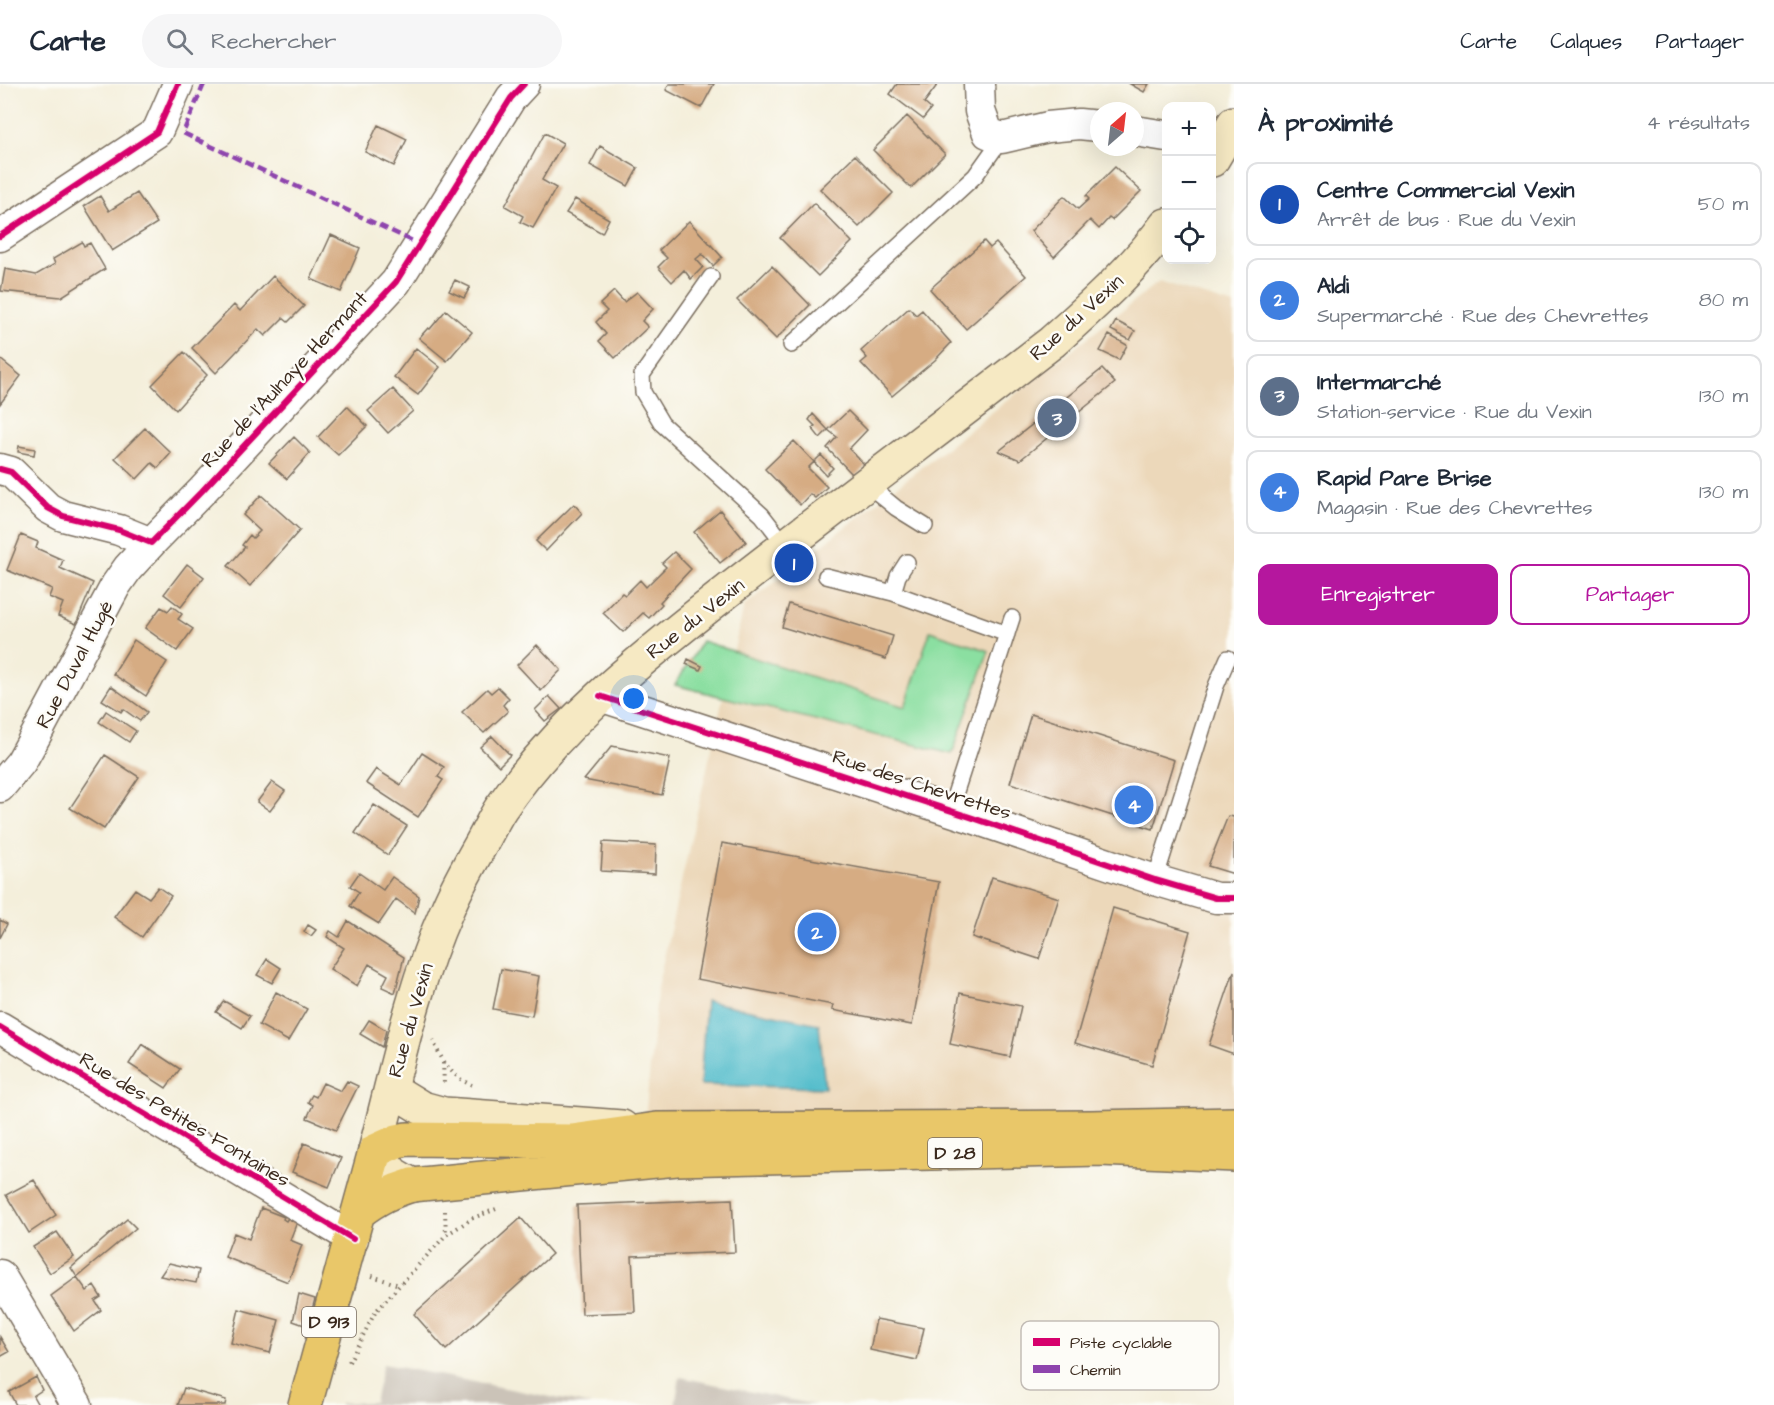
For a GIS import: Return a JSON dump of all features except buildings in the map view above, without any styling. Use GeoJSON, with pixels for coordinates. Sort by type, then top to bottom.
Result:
{"type":"FeatureCollection","features":[{"type":"Feature","properties":{"kind":"main road"},"geometry":{"type":"LineString","coordinates":[[1216,151],[1234,123]]}},
{"type":"Feature","properties":{"kind":"main road","name":"Rue du Vexin"},"geometry":{"type":"LineString","coordinates":[[309,1392],[429,954],[464,874],[500,810],[538,758],[600,696],[651,651],[1052,342],[1127,271],[1162,231]]}},
{"type":"Feature","properties":{"kind":"main road"},"geometry":{"type":"LineString","coordinates":[[391,1089],[422,1108],[444,1114],[657,1129]]}},
{"type":"Feature","properties":{"kind":"main road","name":"D 28"},"geometry":{"type":"LineString","coordinates":[[375,1151],[407,1139],[572,1141],[657,1129],[1234,1124]]}},
{"type":"Feature","properties":{"kind":"main road","name":"D 28"},"geometry":{"type":"LineString","coordinates":[[356,1225],[376,1199],[390,1191],[412,1185],[677,1159],[1100,1149],[1234,1155]]}},
{"type":"Feature","properties":{"kind":"main road"},"geometry":{"type":"LineString","coordinates":[[375,1151],[393,1173],[412,1185]]}},
{"type":"Feature","properties":{"kind":"street"},"geometry":{"type":"LineString","coordinates":[[0,236],[157,132],[178,84]]}},
{"type":"Feature","properties":{"kind":"street","name":"Rue de l'Aulnaye Hermant"},"geometry":{"type":"LineString","coordinates":[[151,543],[396,282],[511,98],[524,84]]}},
{"type":"Feature","properties":{"kind":"street"},"geometry":{"type":"LineString","coordinates":[[978,84],[980,111],[988,133],[1002,138],[1048,127],[1090,125]]}},
{"type":"Feature","properties":{"kind":"street"},"geometry":{"type":"LineString","coordinates":[[1144,132],[1162,135]]}},
{"type":"Feature","properties":{"kind":"street"},"geometry":{"type":"LineString","coordinates":[[0,469],[11,472],[48,508],[63,516],[119,530],[151,543]]}},
{"type":"Feature","properties":{"kind":"street","name":"Rue Duval Hugé"},"geometry":{"type":"LineString","coordinates":[[0,787],[21,762],[116,585],[151,543]]}},
{"type":"Feature","properties":{"kind":"street","name":"Rue des Chevrettes"},"geometry":{"type":"LineString","coordinates":[[600,696],[950,810],[1155,880],[1216,897],[1234,898]]}},
{"type":"Feature","properties":{"kind":"street","name":"Rue des Petites Fontaines"},"geometry":{"type":"LineString","coordinates":[[0,1027],[356,1225]]}},
{"type":"Feature","properties":{"kind":"street"},"geometry":{"type":"LineString","coordinates":[[0,1275],[77,1405]]}},
{"type":"Feature","properties":{"kind":"lane"},"geometry":{"type":"LineString","coordinates":[[791,345],[975,176],[1002,138]]}},
{"type":"Feature","properties":{"kind":"lane"},"geometry":{"type":"LineString","coordinates":[[711,277],[642,375],[643,392],[663,424],[762,515],[786,546]]}},
{"type":"Feature","properties":{"kind":"lane"},"geometry":{"type":"LineString","coordinates":[[867,484],[896,508],[925,526]]}},
{"type":"Feature","properties":{"kind":"lane"},"geometry":{"type":"LineString","coordinates":[[893,593],[898,576],[907,562]]}},
{"type":"Feature","properties":{"kind":"lane"},"geometry":{"type":"LineString","coordinates":[[826,576],[893,593],[1007,634]]}},
{"type":"Feature","properties":{"kind":"lane"},"geometry":{"type":"LineString","coordinates":[[950,810],[1012,618]]}},
{"type":"Feature","properties":{"kind":"lane"},"geometry":{"type":"LineString","coordinates":[[1155,880],[1212,696],[1228,658]]}},
{"type":"Feature","properties":{"kind":"path"},"geometry":{"type":"LineString","coordinates":[[429,1030],[443,1062],[444,1093]]}},
{"type":"Feature","properties":{"kind":"path"},"geometry":{"type":"LineString","coordinates":[[443,1062],[466,1083],[477,1087]]}},
{"type":"Feature","properties":{"kind":"path"},"geometry":{"type":"LineString","coordinates":[[309,1392],[347,1366],[376,1311],[446,1235],[473,1218],[506,1205]]}},
{"type":"Feature","properties":{"kind":"path"},"geometry":{"type":"LineString","coordinates":[[445,1208],[446,1235]]}},
{"type":"Feature","properties":{"kind":"path"},"geometry":{"type":"LineString","coordinates":[[372,1276],[399,1285]]}},
{"type":"Feature","properties":{"kind":"shaded area"},"geometry":{"type":"Polygon","coordinates":[[[1159,282],[1234,305],[1234,1147],[642,1151],[658,984],[744,606],[1159,282]]]}},
{"type":"Feature","properties":{"kind":"shaded area"},"geometry":{"type":"Polygon","coordinates":[[[383,1364],[591,1405],[340,1405],[340,1403],[374,1402],[383,1364]]]}},
{"type":"Feature","properties":{"kind":"shaded area"},"geometry":{"type":"Polygon","coordinates":[[[680,1377],[815,1405],[675,1405],[680,1377]]]}},
{"type":"Feature","properties":{"kind":"green space"},"geometry":{"type":"Polygon","coordinates":[[[930,631],[989,651],[952,754],[675,685],[702,641],[905,707],[930,631]]]}},
{"type":"Feature","properties":{"kind":"water"},"geometry":{"type":"Polygon","coordinates":[[[706,1001],[819,1024],[825,1088],[700,1085],[706,1001]]]}},
{"type":"Feature","properties":{"kind":"marked path"},"geometry":{"type":"LineString","coordinates":[[204,84],[183,133],[419,244]]}},
{"type":"Feature","properties":{"kind":"cycle path"},"geometry":{"type":"LineString","coordinates":[[0,236],[157,132],[178,84]]}},
{"type":"Feature","properties":{"kind":"cycle path"},"geometry":{"type":"LineString","coordinates":[[0,469],[11,472],[48,508],[63,516],[119,530],[151,543],[396,282],[511,98],[524,84]]}},
{"type":"Feature","properties":{"kind":"cycle path"},"geometry":{"type":"LineString","coordinates":[[600,696],[1155,880],[1216,898],[1234,898]]}},
{"type":"Feature","properties":{"kind":"cycle path"},"geometry":{"type":"LineString","coordinates":[[0,1027],[353,1239]]}},
{"type":"Feature","properties":{"kind":"place","name":"Intermarché"},"geometry":{"type":"Point","coordinates":[1057,418]}},
{"type":"Feature","properties":{"kind":"place","name":"Centre Commercial Vexin"},"geometry":{"type":"Point","coordinates":[794,563]}},
{"type":"Feature","properties":{"kind":"place","name":"Rapid Pare Brise"},"geometry":{"type":"Point","coordinates":[1134,805]}},
{"type":"Feature","properties":{"kind":"place","name":"Aldi"},"geometry":{"type":"Point","coordinates":[817,932]}}]}
